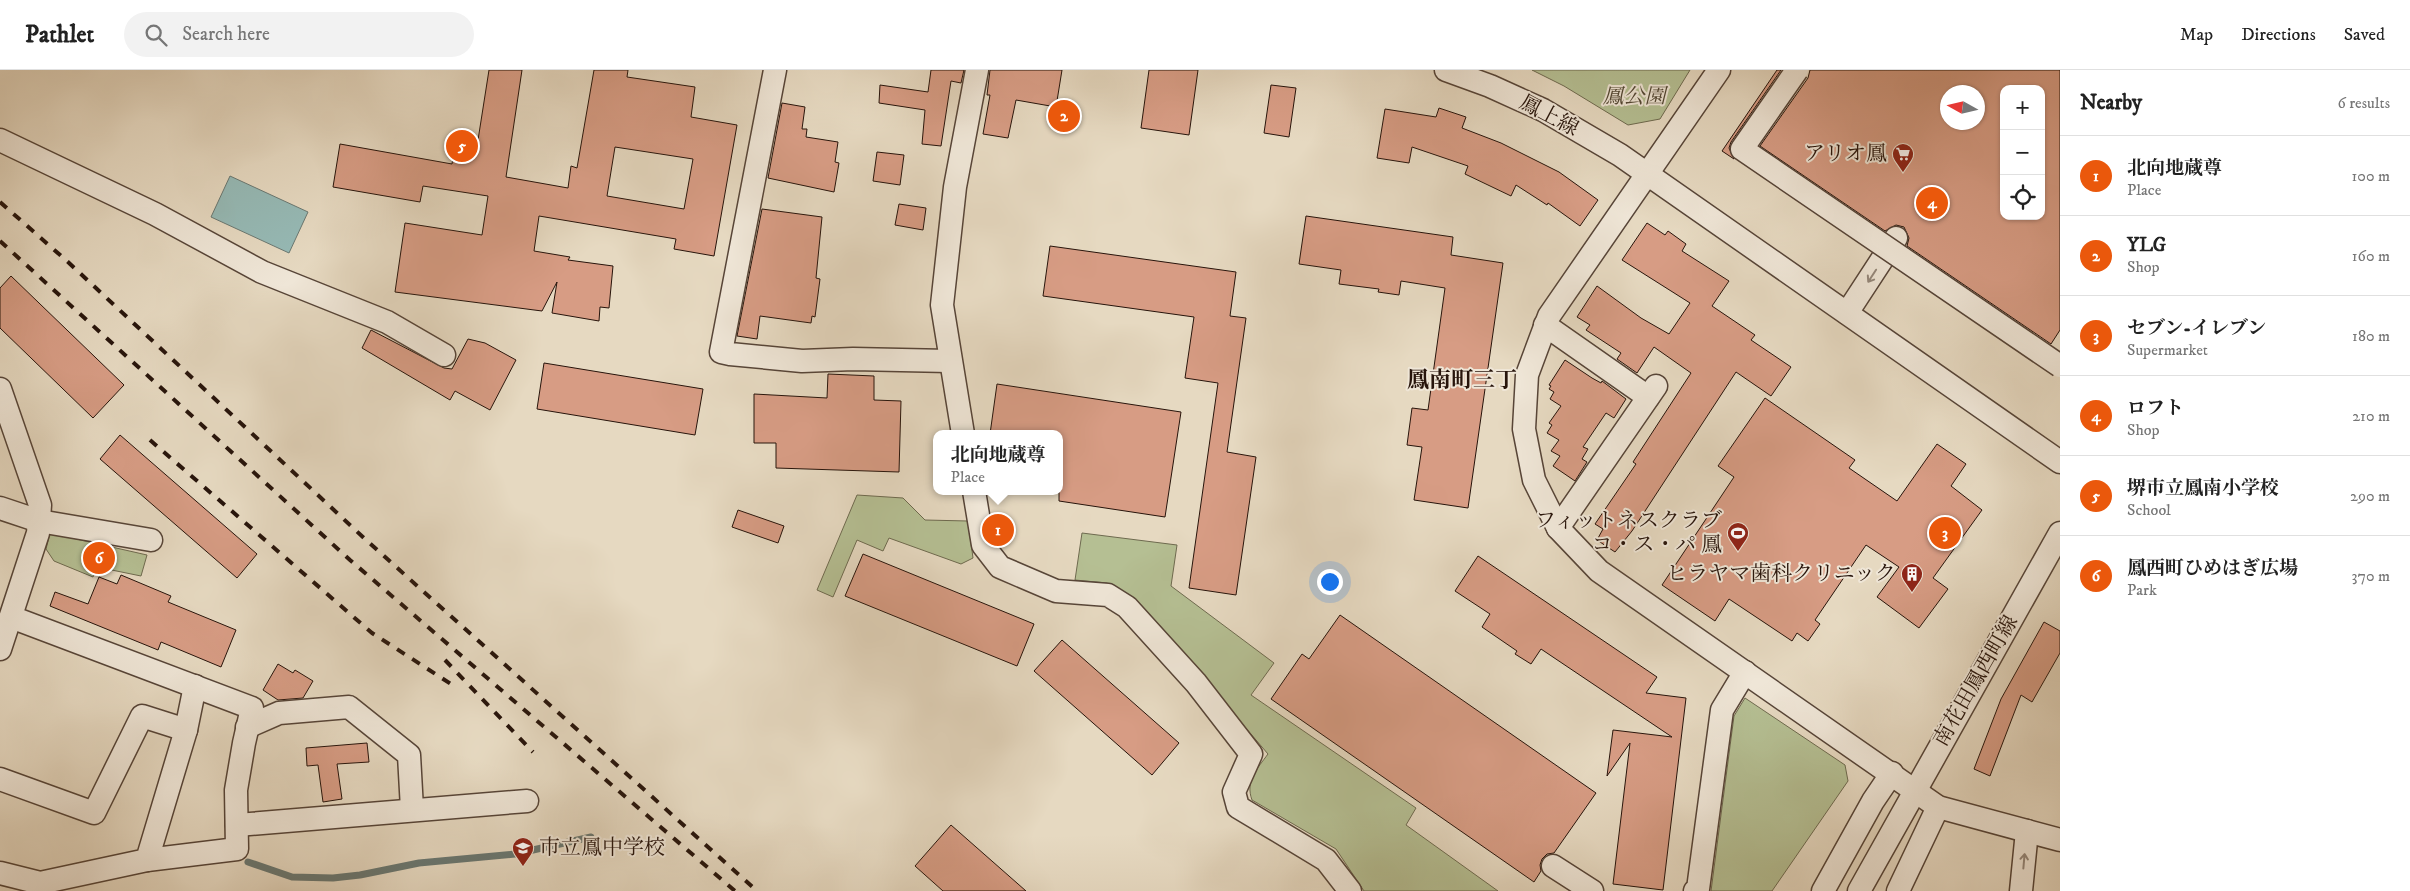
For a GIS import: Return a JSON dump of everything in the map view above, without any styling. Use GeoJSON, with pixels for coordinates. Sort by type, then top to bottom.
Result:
{"type":"FeatureCollection","features":[{"type":"Feature","properties":{"kind":"street"},"geometry":{"type":"LineString","coordinates":[[775,70],[721,352],[802,361],[853,359],[949,361]]}},
{"type":"Feature","properties":{"kind":"street"},"geometry":{"type":"LineString","coordinates":[[962,430],[949,361],[942,305],[955,187],[977,70]]}},
{"type":"Feature","properties":{"kind":"street","name":"鳳上線"},"geometry":{"type":"LineString","coordinates":[[1446,70],[1490,86],[1543,110],[1646,173],[2060,462]]}},
{"type":"Feature","properties":{"kind":"street"},"geometry":{"type":"LineString","coordinates":[[1719,70],[1646,173],[1545,325],[1527,375],[1524,429],[1534,480],[1558,528],[1599,572],[1892,773],[1938,807],[2060,840]]}},
{"type":"Feature","properties":{"kind":"street"},"geometry":{"type":"LineString","coordinates":[[1797,70],[1742,149],[2060,366]]}},
{"type":"Feature","properties":{"kind":"street"},"geometry":{"type":"LineString","coordinates":[[0,140],[155,214],[262,272],[387,322],[444,355]]}},
{"type":"Feature","properties":{"kind":"street"},"geometry":{"type":"LineString","coordinates":[[1847,313],[1896,238]]}},
{"type":"Feature","properties":{"kind":"street"},"geometry":{"type":"LineString","coordinates":[[1545,325],[1652,392],[1558,528]]}},
{"type":"Feature","properties":{"kind":"street"},"geometry":{"type":"LineString","coordinates":[[0,389],[40,505],[39,521],[0,649]]}},
{"type":"Feature","properties":{"kind":"street"},"geometry":{"type":"LineString","coordinates":[[975,495],[984,545],[1000,567],[1056,590],[1108,594],[1126,607],[1196,683],[1250,754],[1234,792],[1238,807],[1326,860],[1350,891]]}},
{"type":"Feature","properties":{"kind":"street"},"geometry":{"type":"LineString","coordinates":[[0,508],[39,521],[151,540]]}},
{"type":"Feature","properties":{"kind":"street","name":"南花田鳳西町線"},"geometry":{"type":"LineString","coordinates":[[1859,891],[2060,533]]}},
{"type":"Feature","properties":{"kind":"street"},"geometry":{"type":"LineString","coordinates":[[0,873],[40,883],[147,860],[236,849],[236,790],[252,708],[11,617]]}},
{"type":"Feature","properties":{"kind":"street"},"geometry":{"type":"LineString","coordinates":[[1696,891],[1698,889],[1722,710],[1745,672]]}},
{"type":"Feature","properties":{"kind":"street"},"geometry":{"type":"LineString","coordinates":[[147,860],[186,730],[195,686]]}},
{"type":"Feature","properties":{"kind":"street"},"geometry":{"type":"LineString","coordinates":[[247,727],[278,713],[348,707],[409,755],[412,809]]}},
{"type":"Feature","properties":{"kind":"street"},"geometry":{"type":"LineString","coordinates":[[0,779],[94,813],[142,716],[186,730]]}},
{"type":"Feature","properties":{"kind":"street"},"geometry":{"type":"LineString","coordinates":[[1823,891],[1873,802],[1892,773]]}},
{"type":"Feature","properties":{"kind":"street"},"geometry":{"type":"LineString","coordinates":[[236,825],[527,801]]}},
{"type":"Feature","properties":{"kind":"street"},"geometry":{"type":"LineString","coordinates":[[1898,891],[1938,807]]}},
{"type":"Feature","properties":{"kind":"street"},"geometry":{"type":"LineString","coordinates":[[2021,891],[2027,831]]}},
{"type":"Feature","properties":{"kind":"street"},"geometry":{"type":"LineString","coordinates":[[1554,866],[1592,891]]}},
{"type":"Feature","properties":{"kind":"green space","name":"鳳公園"},"geometry":{"type":"Polygon","coordinates":[[[1532,70],[1690,70],[1660,119],[1628,125],[1564,86],[1532,70]]]}},
{"type":"Feature","properties":{"kind":"green space"},"geometry":{"type":"Polygon","coordinates":[[[857,495],[903,498],[925,520],[968,521],[973,558],[961,564],[889,538],[883,551],[857,540],[833,597],[817,590],[857,495]]]}},
{"type":"Feature","properties":{"kind":"green space"},"geometry":{"type":"Polygon","coordinates":[[[50,533],[147,555],[141,576],[97,567],[93,577],[54,561],[46,549],[50,533]]]}},
{"type":"Feature","properties":{"kind":"green space"},"geometry":{"type":"Polygon","coordinates":[[[1082,533],[1177,545],[1171,586],[1274,663],[1251,695],[1416,808],[1406,825],[1498,891],[1364,891],[1336,849],[1252,800],[1250,793],[1251,781],[1256,770],[1268,754],[1135,599],[1107,583],[1075,580],[1082,533]]]}},
{"type":"Feature","properties":{"kind":"green space"},"geometry":{"type":"Polygon","coordinates":[[[1745,698],[1845,765],[1848,781],[1772,891],[1711,891],[1734,716],[1745,698]]]}},
{"type":"Feature","properties":{"kind":"water"},"geometry":{"type":"Polygon","coordinates":[[[230,176],[308,212],[289,253],[211,217],[230,176]]]}},
{"type":"Feature","properties":{"kind":"building"},"geometry":{"type":"Polygon","coordinates":[[[489,70],[522,70],[506,177],[568,188],[571,166],[577,168],[594,70],[628,70],[627,77],[695,87],[691,117],[737,125],[714,256],[674,249],[676,239],[539,216],[534,251],[570,257],[568,260],[613,266],[609,308],[600,307],[599,321],[552,313],[557,282],[542,311],[395,292],[405,223],[482,235],[488,196],[423,186],[420,202],[333,187],[340,144],[452,164],[456,137],[478,140],[489,70]],[[615,147],[607,196],[684,209],[693,159],[615,147]]]}},
{"type":"Feature","properties":{"kind":"building"},"geometry":{"type":"Polygon","coordinates":[[[931,70],[964,70],[961,83],[951,81],[941,146],[922,144],[925,110],[879,103],[880,85],[928,92],[931,70]]]}},
{"type":"Feature","properties":{"kind":"building"},"geometry":{"type":"Polygon","coordinates":[[[990,70],[1062,70],[1056,107],[1016,100],[1008,138],[983,134],[990,95],[987,95],[990,70]]]}},
{"type":"Feature","properties":{"kind":"building"},"geometry":{"type":"Polygon","coordinates":[[[1149,70],[1198,70],[1189,135],[1141,128],[1149,70]]]}},
{"type":"Feature","properties":{"kind":"building"},"geometry":{"type":"Polygon","coordinates":[[[1777,70],[1781,70],[1731,142],[1729,148],[1734,159],[1722,151],[1777,70]]]}},
{"type":"Feature","properties":{"kind":"building","name":"アリオ鳳"},"geometry":{"type":"Polygon","coordinates":[[[1810,70],[2060,70],[2060,330],[2051,344],[1907,246],[1909,238],[1904,227],[1896,225],[1885,231],[1760,146],[1808,78],[1810,70]]]}},
{"type":"Feature","properties":{"kind":"building"},"geometry":{"type":"Polygon","coordinates":[[[1271,85],[1296,88],[1289,137],[1264,133],[1271,85]]]}},
{"type":"Feature","properties":{"kind":"building"},"geometry":{"type":"Polygon","coordinates":[[[782,103],[805,107],[802,129],[807,129],[806,137],[838,142],[835,162],[839,163],[834,192],[768,178],[782,103]]]}},
{"type":"Feature","properties":{"kind":"building"},"geometry":{"type":"Polygon","coordinates":[[[1439,108],[1466,117],[1462,128],[1501,143],[1559,172],[1598,200],[1580,226],[1548,203],[1547,205],[1516,185],[1511,196],[1465,174],[1468,166],[1412,147],[1409,163],[1377,158],[1385,109],[1436,117],[1439,108]]]}},
{"type":"Feature","properties":{"kind":"building"},"geometry":{"type":"Polygon","coordinates":[[[877,152],[904,155],[900,185],[873,181],[877,152]]]}},
{"type":"Feature","properties":{"kind":"building"},"geometry":{"type":"Polygon","coordinates":[[[899,204],[926,208],[923,230],[895,225],[899,204]]]}},
{"type":"Feature","properties":{"kind":"building"},"geometry":{"type":"Polygon","coordinates":[[[762,209],[822,217],[816,278],[820,279],[815,317],[812,316],[811,323],[760,316],[757,339],[737,336],[762,209]]]}},
{"type":"Feature","properties":{"kind":"building"},"geometry":{"type":"Polygon","coordinates":[[[1306,216],[1453,237],[1451,255],[1503,263],[1468,508],[1414,500],[1422,447],[1407,445],[1412,408],[1428,410],[1445,288],[1401,281],[1399,295],[1378,292],[1379,289],[1339,284],[1341,270],[1299,264],[1306,216]]]}},
{"type":"Feature","properties":{"kind":"building"},"geometry":{"type":"Polygon","coordinates":[[[1647,223],[1665,235],[1668,231],[1686,244],[1682,251],[1729,281],[1712,306],[1755,335],[1751,340],[1791,367],[1771,396],[1736,372],[1632,531],[1615,552],[1597,540],[1603,529],[1595,524],[1636,464],[1633,462],[1691,373],[1654,347],[1637,373],[1617,359],[1621,353],[1586,330],[1590,325],[1577,317],[1597,286],[1641,318],[1669,334],[1690,303],[1622,260],[1647,223]]]}},
{"type":"Feature","properties":{"kind":"building"},"geometry":{"type":"Polygon","coordinates":[[[1050,246],[1236,272],[1230,316],[1246,318],[1227,452],[1256,457],[1236,595],[1189,588],[1218,383],[1185,378],[1194,317],[1043,296],[1050,246]]]}},
{"type":"Feature","properties":{"kind":"building"},"geometry":{"type":"Polygon","coordinates":[[[11,276],[124,385],[93,418],[0,328],[0,288],[11,276]]]}},
{"type":"Feature","properties":{"kind":"building"},"geometry":{"type":"Polygon","coordinates":[[[371,330],[444,368],[452,369],[468,339],[485,343],[516,360],[490,410],[455,391],[450,400],[362,348],[371,330]]]}},
{"type":"Feature","properties":{"kind":"building"},"geometry":{"type":"Polygon","coordinates":[[[1565,360],[1592,378],[1601,383],[1602,381],[1626,399],[1614,418],[1606,413],[1583,447],[1588,449],[1582,459],[1587,462],[1575,481],[1553,466],[1560,456],[1551,451],[1559,440],[1547,433],[1552,425],[1549,423],[1561,406],[1550,399],[1554,392],[1549,389],[1551,386],[1549,385],[1565,360]]]}},
{"type":"Feature","properties":{"kind":"building"},"geometry":{"type":"Polygon","coordinates":[[[544,363],[703,389],[695,435],[537,409],[544,363]]]}},
{"type":"Feature","properties":{"kind":"building"},"geometry":{"type":"Polygon","coordinates":[[[828,374],[874,376],[874,400],[901,401],[899,472],[776,468],[776,443],[754,443],[754,394],[827,398],[828,374]]]}},
{"type":"Feature","properties":{"kind":"building"},"geometry":{"type":"Polygon","coordinates":[[[997,384],[1181,412],[1165,517],[1059,501],[1059,495],[1063,495],[1063,430],[991,430],[997,384]]]}},
{"type":"Feature","properties":{"kind":"building"},"geometry":{"type":"Polygon","coordinates":[[[1765,398],[1855,460],[1849,468],[1897,501],[1937,444],[1966,464],[1951,486],[1982,510],[1933,578],[1948,589],[1919,628],[1877,597],[1899,567],[1866,545],[1815,620],[1820,624],[1808,641],[1797,633],[1792,641],[1729,599],[1715,621],[1662,585],[1734,477],[1718,466],[1765,398]]]}},
{"type":"Feature","properties":{"kind":"building"},"geometry":{"type":"Polygon","coordinates":[[[120,435],[257,554],[237,578],[100,459],[120,435]]]}},
{"type":"Feature","properties":{"kind":"building"},"geometry":{"type":"Polygon","coordinates":[[[738,510],[784,526],[778,543],[732,527],[738,510]]]}},
{"type":"Feature","properties":{"kind":"building"},"geometry":{"type":"Polygon","coordinates":[[[863,554],[1034,624],[1017,666],[845,596],[863,554]]]}},
{"type":"Feature","properties":{"kind":"building"},"geometry":{"type":"Polygon","coordinates":[[[1478,556],[1657,677],[1646,693],[1686,698],[1663,890],[1613,884],[1630,743],[1607,776],[1613,730],[1672,737],[1541,649],[1531,664],[1515,654],[1517,651],[1482,627],[1490,614],[1455,591],[1478,556]]]}},
{"type":"Feature","properties":{"kind":"building"},"geometry":{"type":"Polygon","coordinates":[[[121,575],[171,596],[168,602],[236,630],[221,667],[161,642],[158,650],[50,606],[55,592],[88,604],[99,577],[117,584],[121,575]]]}},
{"type":"Feature","properties":{"kind":"building"},"geometry":{"type":"Polygon","coordinates":[[[1340,615],[1596,793],[1554,853],[1547,854],[1542,859],[1541,871],[1534,882],[1271,699],[1302,654],[1309,659],[1340,615]]]}},
{"type":"Feature","properties":{"kind":"building"},"geometry":{"type":"Polygon","coordinates":[[[2044,622],[2060,631],[2060,653],[2032,702],[2021,695],[1990,776],[1974,769],[2001,699],[2044,622]]]}},
{"type":"Feature","properties":{"kind":"building"},"geometry":{"type":"Polygon","coordinates":[[[1062,640],[1179,743],[1152,775],[1034,671],[1062,640]]]}},
{"type":"Feature","properties":{"kind":"building"},"geometry":{"type":"Polygon","coordinates":[[[278,664],[293,673],[295,670],[313,681],[303,698],[278,700],[263,690],[278,664]]]}},
{"type":"Feature","properties":{"kind":"building"},"geometry":{"type":"Polygon","coordinates":[[[367,743],[369,762],[337,764],[342,799],[323,802],[318,765],[307,766],[306,748],[367,743]]]}},
{"type":"Feature","properties":{"kind":"building"},"geometry":{"type":"Polygon","coordinates":[[[951,825],[1026,891],[943,891],[915,866],[951,825]]]}},
{"type":"Feature","properties":{"kind":"waterway"},"geometry":{"type":"LineString","coordinates":[[248,862],[292,877],[333,878],[360,875],[419,863],[515,854],[591,837]]}},
{"type":"Feature","properties":{"kind":"railway"},"geometry":{"type":"LineString","coordinates":[[0,202],[68,262],[365,539],[757,891]]}},
{"type":"Feature","properties":{"kind":"railway"},"geometry":{"type":"LineString","coordinates":[[0,241],[350,560],[735,891]]}},
{"type":"Feature","properties":{"kind":"railway"},"geometry":{"type":"LineString","coordinates":[[150,440],[372,633],[451,684]]}},
{"type":"Feature","properties":{"kind":"railway"},"geometry":{"type":"LineString","coordinates":[[445,660],[533,752]]}},
{"type":"Feature","properties":{"kind":"place","name":"YLG"},"geometry":{"type":"Point","coordinates":[1064,116]}},
{"type":"Feature","properties":{"kind":"place","name":"堺市立鳳南小学校"},"geometry":{"type":"Point","coordinates":[462,146]}},
{"type":"Feature","properties":{"kind":"place","name":"アリオ鳳"},"geometry":{"type":"Point","coordinates":[1903,173]}},
{"type":"Feature","properties":{"kind":"place","name":"ロフト"},"geometry":{"type":"Point","coordinates":[1932,203]}},
{"type":"Feature","properties":{"kind":"place","name":"北向地蔵尊"},"geometry":{"type":"Point","coordinates":[998,530]}},
{"type":"Feature","properties":{"kind":"place","name":"セブン-イレブン"},"geometry":{"type":"Point","coordinates":[1945,533]}},
{"type":"Feature","properties":{"kind":"place","name":"フィットネスクラブ コ・ス・パ 鳳"},"geometry":{"type":"Point","coordinates":[1738,552]}},
{"type":"Feature","properties":{"kind":"place","name":"鳳西町ひめはぎ広場"},"geometry":{"type":"Point","coordinates":[99,558]}},
{"type":"Feature","properties":{"kind":"place","name":"ヒラヤマ歯科クリニック"},"geometry":{"type":"Point","coordinates":[1912,593]}},
{"type":"Feature","properties":{"kind":"place","name":"市立鳳中学校"},"geometry":{"type":"Point","coordinates":[523,867]}},
{"type":"Feature","properties":{"kind":"district","name":"鳳南町三丁"},"geometry":{"type":"Point","coordinates":[1462,380]}}]}
